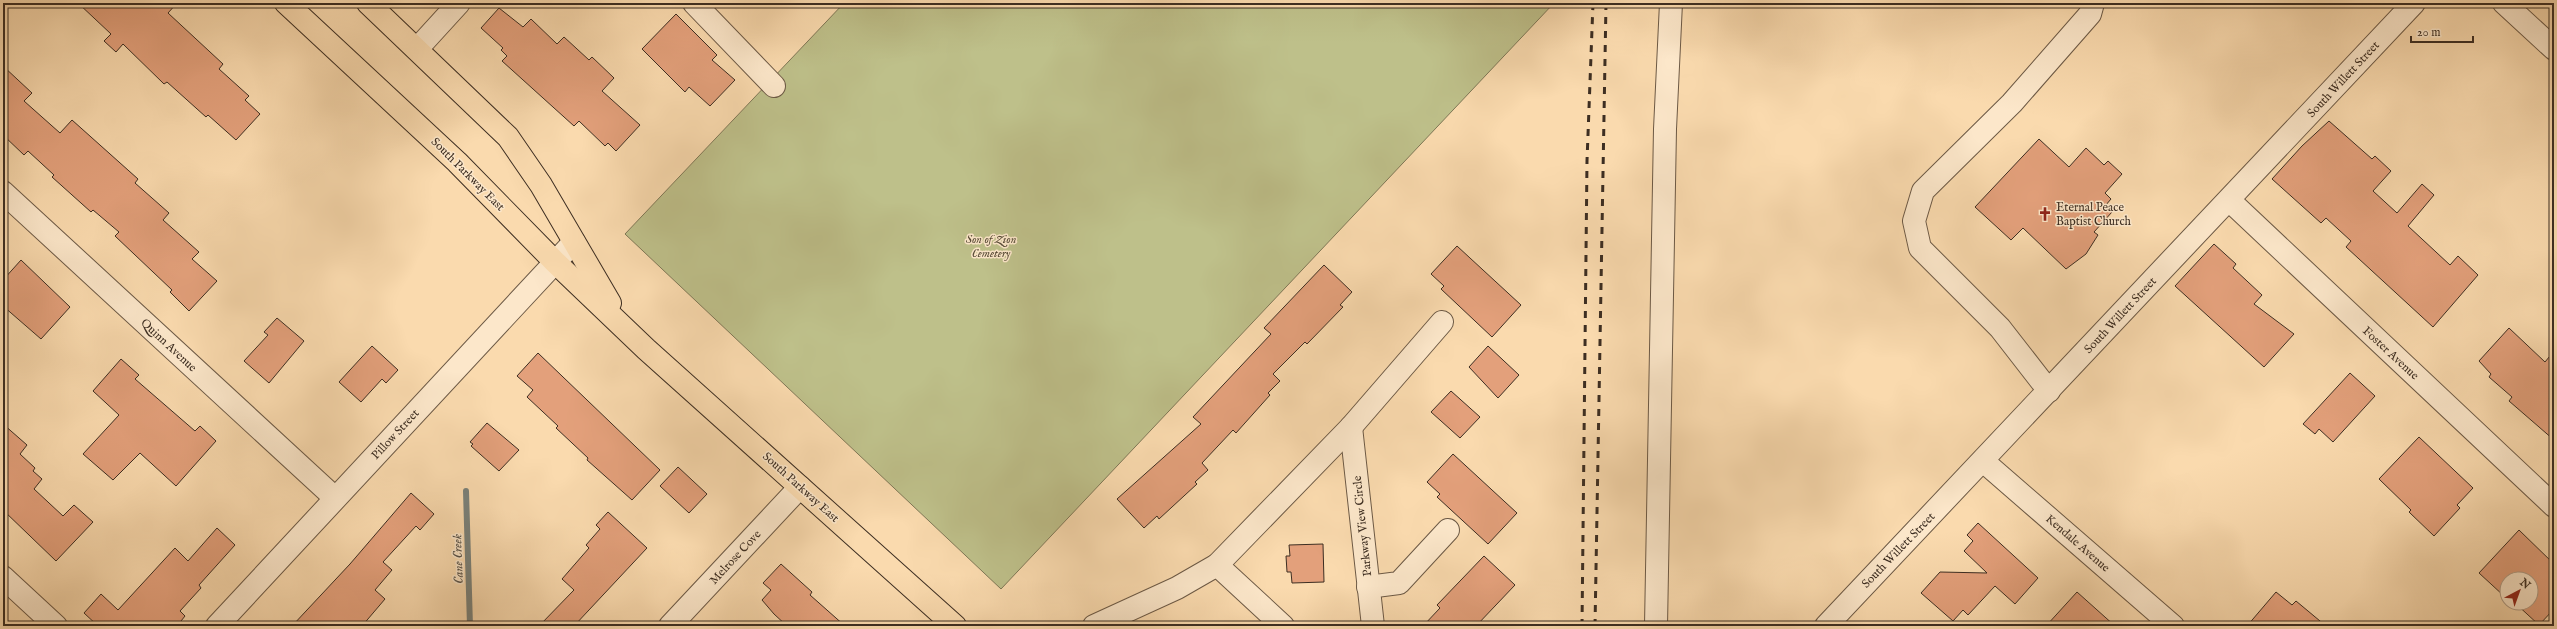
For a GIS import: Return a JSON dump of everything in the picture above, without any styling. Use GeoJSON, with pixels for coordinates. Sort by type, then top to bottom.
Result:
{"type":"FeatureCollection","features":[{"type":"Feature","properties":{"kind":"main road","name":"South Parkway East"},"geometry":{"type":"LineString","coordinates":[[286,3],[457,162],[555,262],[646,349],[955,626]]}},
{"type":"Feature","properties":{"kind":"main road","name":"South Parkway East"},"geometry":{"type":"LineString","coordinates":[[368,3],[508,137],[541,185],[605,296],[646,349]]}},
{"type":"Feature","properties":{"kind":"street"},"geometry":{"type":"LineString","coordinates":[[417,49],[459,3]]}},
{"type":"Feature","properties":{"kind":"street"},"geometry":{"type":"LineString","coordinates":[[694,3],[774,86]]}},
{"type":"Feature","properties":{"kind":"street"},"geometry":{"type":"LineString","coordinates":[[1656,626],[1665,137],[1671,3]]}},
{"type":"Feature","properties":{"kind":"street"},"geometry":{"type":"LineString","coordinates":[[2049,391],[2000,328],[1920,248],[1914,222],[1924,191],[2012,103],[2090,14],[2094,3]]}},
{"type":"Feature","properties":{"kind":"street","name":"South Willett Street"},"geometry":{"type":"LineString","coordinates":[[1826,626],[2414,3]]}},
{"type":"Feature","properties":{"kind":"street"},"geometry":{"type":"LineString","coordinates":[[2504,3],[2554,49]]}},
{"type":"Feature","properties":{"kind":"street","name":"Quinn Avenue"},"geometry":{"type":"LineString","coordinates":[[3,192],[335,498]]}},
{"type":"Feature","properties":{"kind":"street","name":"Foster Avenue"},"geometry":{"type":"LineString","coordinates":[[2229,200],[2554,506]]}},
{"type":"Feature","properties":{"kind":"street","name":"Pillow Street"},"geometry":{"type":"LineString","coordinates":[[217,626],[574,242]]}},
{"type":"Feature","properties":{"kind":"street"},"geometry":{"type":"LineString","coordinates":[[1094,626],[1177,588],[1217,565],[1350,427],[1442,322]]}},
{"type":"Feature","properties":{"kind":"street","name":"Parkway View Circle"},"geometry":{"type":"LineString","coordinates":[[1350,427],[1373,626]]}},
{"type":"Feature","properties":{"kind":"street","name":"Kendale Avenue"},"geometry":{"type":"LineString","coordinates":[[1983,461],[2173,626]]}},
{"type":"Feature","properties":{"kind":"street","name":"Melrose Cove"},"geometry":{"type":"LineString","coordinates":[[670,626],[800,487]]}},
{"type":"Feature","properties":{"kind":"street"},"geometry":{"type":"LineString","coordinates":[[1368,588],[1399,583],[1448,530]]}},
{"type":"Feature","properties":{"kind":"street"},"geometry":{"type":"LineString","coordinates":[[1217,565],[1283,626]]}},
{"type":"Feature","properties":{"kind":"street"},"geometry":{"type":"LineString","coordinates":[[3,577],[56,626]]}},
{"type":"Feature","properties":{"kind":"green space","name":"Son of Zion Cemetery"},"geometry":{"type":"Polygon","coordinates":[[[844,3],[1554,3],[1001,589],[625,234],[844,3]]]}},
{"type":"Feature","properties":{"kind":"building"},"geometry":{"type":"Polygon","coordinates":[[[78,3],[177,3],[168,13],[223,64],[219,69],[249,96],[245,100],[260,114],[236,140],[208,115],[206,117],[167,82],[164,84],[123,44],[116,52],[104,41],[111,34],[78,3]]]}},
{"type":"Feature","properties":{"kind":"building"},"geometry":{"type":"Polygon","coordinates":[[[499,8],[523,27],[531,19],[557,44],[564,37],[589,60],[592,57],[614,78],[602,91],[640,125],[616,151],[608,143],[605,146],[579,121],[574,126],[502,61],[507,56],[501,50],[503,48],[481,28],[499,8]]]}},
{"type":"Feature","properties":{"kind":"building"},"geometry":{"type":"Polygon","coordinates":[[[676,14],[717,55],[712,60],[735,80],[710,106],[689,87],[685,92],[642,49],[676,14]]]}},
{"type":"Feature","properties":{"kind":"building"},"geometry":{"type":"Polygon","coordinates":[[[3,66],[32,93],[24,101],[60,133],[72,120],[138,179],[135,183],[169,213],[163,220],[199,252],[192,259],[217,281],[189,311],[170,292],[172,290],[115,236],[119,232],[93,210],[91,212],[52,177],[54,175],[28,151],[24,155],[3,135],[3,66]]]}},
{"type":"Feature","properties":{"kind":"building"},"geometry":{"type":"Polygon","coordinates":[[[2329,121],[2372,159],[2375,156],[2391,171],[2373,191],[2397,213],[2422,184],[2434,195],[2408,226],[2450,265],[2458,256],[2478,275],[2433,327],[2346,247],[2351,241],[2326,218],[2321,223],[2272,179],[2302,146],[2329,121]]]}},
{"type":"Feature","properties":{"kind":"building"},"geometry":{"type":"Polygon","coordinates":[[[2039,139],[2069,167],[2086,148],[2104,165],[2108,161],[2122,174],[2105,193],[2111,199],[2105,206],[2112,212],[2094,232],[2098,235],[2086,254],[2066,269],[2023,228],[2011,240],[1975,207],[2039,139]]]}},
{"type":"Feature","properties":{"kind":"building"},"geometry":{"type":"Polygon","coordinates":[[[2214,244],[2236,264],[2233,268],[2262,295],[2254,304],[2294,334],[2264,367],[2175,286],[2214,244]]]}},
{"type":"Feature","properties":{"kind":"building"},"geometry":{"type":"Polygon","coordinates":[[[1457,246],[1521,305],[1492,337],[1441,289],[1444,286],[1431,274],[1457,246]]]}},
{"type":"Feature","properties":{"kind":"building"},"geometry":{"type":"Polygon","coordinates":[[[21,260],[70,307],[41,339],[3,306],[3,280],[21,260]]]}},
{"type":"Feature","properties":{"kind":"building"},"geometry":{"type":"Polygon","coordinates":[[[1324,265],[1352,292],[1340,305],[1343,307],[1307,344],[1305,342],[1273,374],[1280,381],[1268,393],[1270,395],[1236,433],[1233,430],[1202,463],[1208,470],[1195,482],[1197,484],[1159,519],[1157,516],[1144,528],[1117,499],[1201,424],[1193,417],[1271,334],[1264,328],[1324,265]]]}},
{"type":"Feature","properties":{"kind":"building"},"geometry":{"type":"Polygon","coordinates":[[[277,318],[304,341],[269,383],[244,361],[268,335],[264,332],[277,318]]]}},
{"type":"Feature","properties":{"kind":"building"},"geometry":{"type":"Polygon","coordinates":[[[2509,328],[2545,362],[2554,351],[2554,440],[2509,401],[2512,397],[2489,377],[2491,374],[2479,361],[2509,328]]]}},
{"type":"Feature","properties":{"kind":"building"},"geometry":{"type":"Polygon","coordinates":[[[372,346],[398,370],[386,383],[382,379],[361,402],[339,382],[372,346]]]}},
{"type":"Feature","properties":{"kind":"building"},"geometry":{"type":"Polygon","coordinates":[[[1488,346],[1519,375],[1498,398],[1469,367],[1488,346]]]}},
{"type":"Feature","properties":{"kind":"building"},"geometry":{"type":"Polygon","coordinates":[[[538,353],[660,470],[632,500],[587,460],[588,458],[556,428],[558,426],[527,397],[533,390],[517,376],[538,353]]]}},
{"type":"Feature","properties":{"kind":"building"},"geometry":{"type":"Polygon","coordinates":[[[121,359],[139,375],[135,379],[195,431],[200,426],[216,441],[176,486],[140,453],[113,480],[83,454],[119,415],[93,391],[121,359]]]}},
{"type":"Feature","properties":{"kind":"building"},"geometry":{"type":"Polygon","coordinates":[[[2350,373],[2375,396],[2333,442],[2319,429],[2315,434],[2303,424],[2350,373]]]}},
{"type":"Feature","properties":{"kind":"building"},"geometry":{"type":"Polygon","coordinates":[[[1451,391],[1480,417],[1460,438],[1431,412],[1451,391]]]}},
{"type":"Feature","properties":{"kind":"building"},"geometry":{"type":"Polygon","coordinates":[[[487,423],[519,450],[499,471],[471,446],[473,444],[470,442],[487,423]]]}},
{"type":"Feature","properties":{"kind":"building"},"geometry":{"type":"Polygon","coordinates":[[[3,424],[27,445],[20,454],[35,468],[33,471],[42,479],[34,489],[63,516],[74,505],[93,522],[56,561],[3,510],[3,424]]]}},
{"type":"Feature","properties":{"kind":"building"},"geometry":{"type":"Polygon","coordinates":[[[2419,437],[2473,488],[2457,505],[2460,508],[2434,536],[2409,512],[2411,510],[2379,479],[2419,437]]]}},
{"type":"Feature","properties":{"kind":"building"},"geometry":{"type":"Polygon","coordinates":[[[1453,454],[1517,513],[1488,544],[1437,497],[1440,494],[1427,482],[1453,454]]]}},
{"type":"Feature","properties":{"kind":"building"},"geometry":{"type":"Polygon","coordinates":[[[678,467],[707,494],[689,513],[660,486],[678,467]]]}},
{"type":"Feature","properties":{"kind":"building"},"geometry":{"type":"Polygon","coordinates":[[[411,493],[434,514],[420,530],[416,526],[383,562],[392,570],[375,590],[385,599],[362,626],[292,626],[350,564],[411,493]]]}},
{"type":"Feature","properties":{"kind":"building"},"geometry":{"type":"Polygon","coordinates":[[[608,512],[647,548],[574,626],[539,626],[574,590],[562,579],[589,548],[586,545],[600,529],[596,525],[608,512]]]}},
{"type":"Feature","properties":{"kind":"building"},"geometry":{"type":"Polygon","coordinates":[[[1978,523],[2038,578],[2015,604],[1995,586],[1968,615],[1963,610],[1953,621],[1921,593],[1940,572],[1987,573],[1964,551],[1973,541],[1967,535],[1978,523]]]}},
{"type":"Feature","properties":{"kind":"building"},"geometry":{"type":"Polygon","coordinates":[[[217,528],[235,545],[199,585],[201,588],[180,611],[185,616],[177,626],[98,626],[84,613],[101,594],[118,610],[175,548],[188,561],[217,528]]]}},
{"type":"Feature","properties":{"kind":"building"},"geometry":{"type":"Polygon","coordinates":[[[2519,530],[2554,564],[2554,609],[2539,625],[2524,611],[2539,611],[2539,571],[2499,571],[2499,591],[2479,573],[2519,530]]]}},
{"type":"Feature","properties":{"kind":"building"},"geometry":{"type":"Polygon","coordinates":[[[1323,544],[1324,582],[1292,583],[1291,572],[1287,572],[1286,556],[1290,556],[1289,545],[1323,544]]]}},
{"type":"Feature","properties":{"kind":"building"},"geometry":{"type":"Polygon","coordinates":[[[1484,556],[1515,585],[1476,626],[1423,626],[1440,608],[1437,605],[1484,556]]]}},
{"type":"Feature","properties":{"kind":"building"},"geometry":{"type":"Polygon","coordinates":[[[781,564],[812,592],[810,595],[845,626],[787,626],[774,614],[762,600],[771,590],[763,583],[781,564]]]}},
{"type":"Feature","properties":{"kind":"building"},"geometry":{"type":"Polygon","coordinates":[[[2077,592],[2115,626],[2046,626],[2077,592]]]}},
{"type":"Feature","properties":{"kind":"building"},"geometry":{"type":"Polygon","coordinates":[[[2276,592],[2292,605],[2296,601],[2326,626],[2247,626],[2276,592]]]}},
{"type":"Feature","properties":{"kind":"waterway","name":"Cane Creek"},"geometry":{"type":"LineString","coordinates":[[466,491],[470,626]]}},
{"type":"Feature","properties":{"kind":"railway"},"geometry":{"type":"LineString","coordinates":[[1582,626],[1587,161],[1593,3]]}},
{"type":"Feature","properties":{"kind":"railway"},"geometry":{"type":"LineString","coordinates":[[1595,626],[1606,3]]}},
{"type":"Feature","properties":{"kind":"place","name":"Eternal Peace Baptist Church"},"geometry":{"type":"Point","coordinates":[2045,214]}}]}
